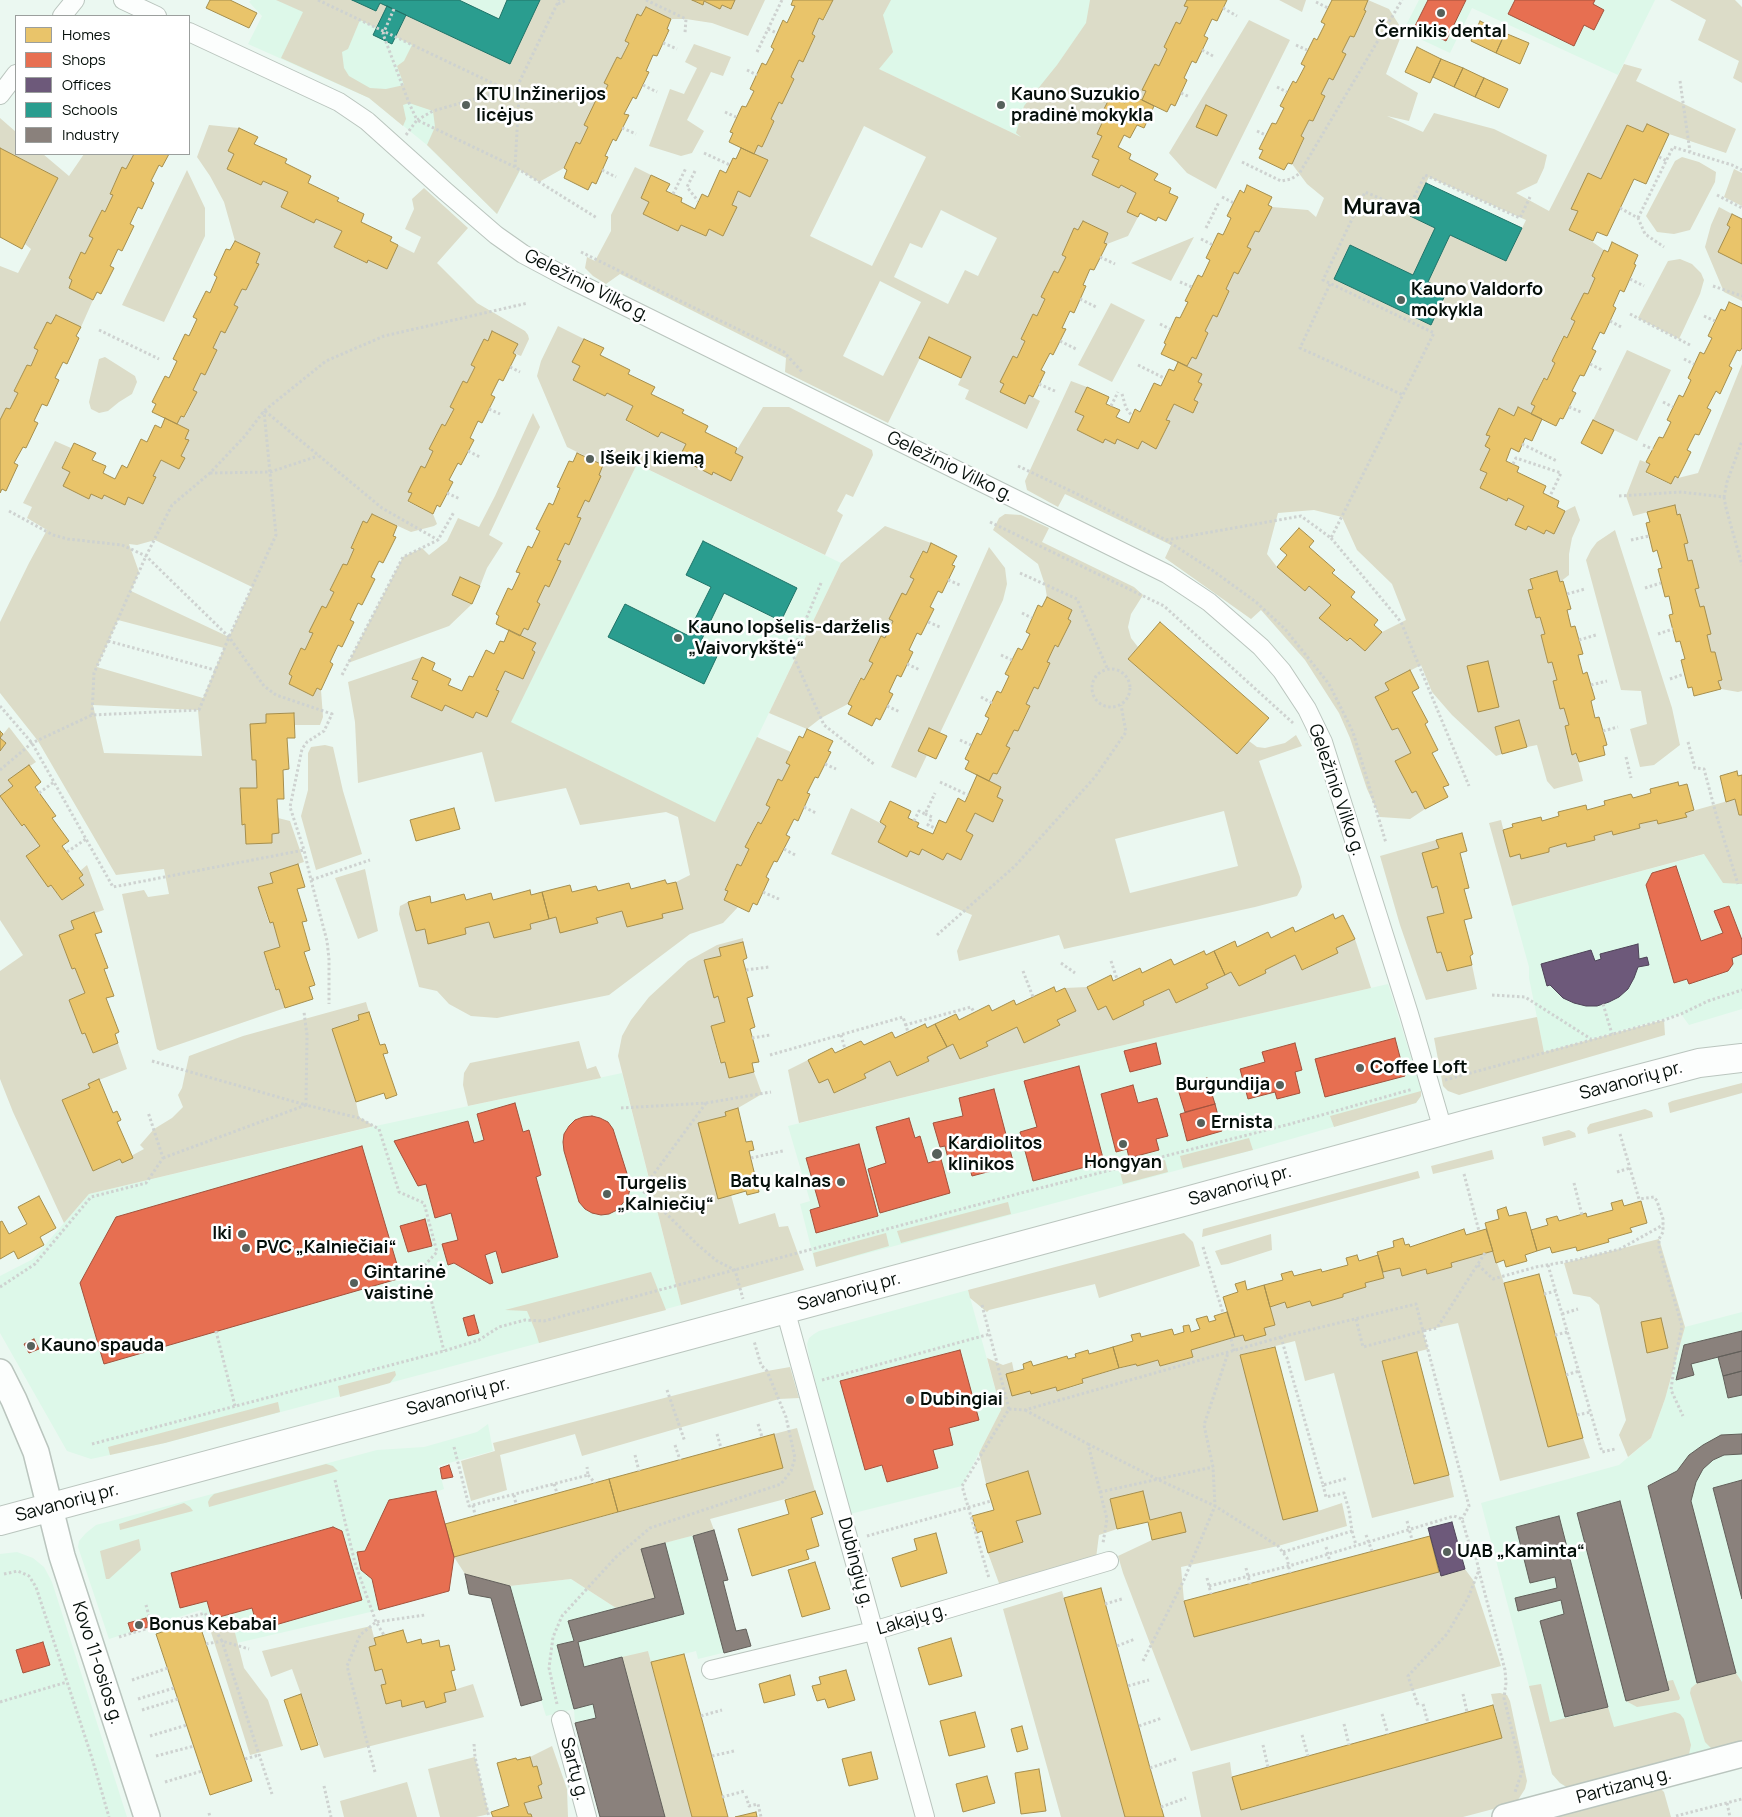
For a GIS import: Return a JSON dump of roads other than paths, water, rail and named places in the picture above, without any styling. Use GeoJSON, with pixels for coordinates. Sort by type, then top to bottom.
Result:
{"type":"FeatureCollection","features":[{"type":"Feature","properties":{"kind":"main road","name":"Savanorių pr."},"geometry":{"type":"LineString","coordinates":[[1699,1063],[1742,1043]]}},
{"type":"Feature","properties":{"kind":"main road","name":"Savanorių pr."},"geometry":{"type":"LineString","coordinates":[[0,1521],[1443,1130],[1699,1063],[1742,1058]]}},
{"type":"Feature","properties":{"kind":"main road","name":"Kovo 11-osios g."},"geometry":{"type":"LineString","coordinates":[[0,1372],[36,1452],[62,1556],[147,1817]]}},
{"type":"Feature","properties":{"kind":"main road","name":"Partizanų g."},"geometry":{"type":"LineString","coordinates":[[1505,1817],[1742,1754]]}},
{"type":"Feature","properties":{"kind":"street"},"geometry":{"type":"LineString","coordinates":[[63,15],[75,0]]}},
{"type":"Feature","properties":{"kind":"street"},"geometry":{"type":"LineString","coordinates":[[123,0],[155,15]]}},
{"type":"Feature","properties":{"kind":"street","name":"Geležinio Vilko g."},"geometry":{"type":"LineString","coordinates":[[190,32],[339,102],[367,121],[496,235],[523,254],[568,278],[1160,570],[1209,602],[1261,647],[1282,671],[1307,709],[1323,742],[1409,1014],[1443,1130]]}},
{"type":"Feature","properties":{"kind":"street"},"geometry":{"type":"LineString","coordinates":[[0,95],[15,75]]}},
{"type":"Feature","properties":{"kind":"street","name":"Dubingių g."},"geometry":{"type":"LineString","coordinates":[[785,1309],[925,1817]]}},
{"type":"Feature","properties":{"kind":"street","name":"Lakajų g."},"geometry":{"type":"LineString","coordinates":[[711,1670],[873,1631],[1110,1561]]}},
{"type":"Feature","properties":{"kind":"street","name":"Sartų g."},"geometry":{"type":"LineString","coordinates":[[561,1720],[587,1817]]}},
{"type":"Feature","properties":{"kind":"place","name":"Černikis dental"},"geometry":{"type":"Point","coordinates":[1441,13]}},
{"type":"Feature","properties":{"kind":"place","name":"KTU Inžinerijos licėjus"},"geometry":{"type":"Point","coordinates":[466,105]}},
{"type":"Feature","properties":{"kind":"place","name":"Kauno Suzukio pradinė mokykla"},"geometry":{"type":"Point","coordinates":[1001,105]}},
{"type":"Feature","properties":{"kind":"place","name":"Kauno Valdorfo mokykla"},"geometry":{"type":"Point","coordinates":[1401,300]}},
{"type":"Feature","properties":{"kind":"place","name":"Išeik į kiemą"},"geometry":{"type":"Point","coordinates":[590,459]}},
{"type":"Feature","properties":{"kind":"place","name":"Kauno lopšelis-darželis „Vaivorykštė“"},"geometry":{"type":"Point","coordinates":[678,638]}},
{"type":"Feature","properties":{"kind":"place","name":"Coffee Loft"},"geometry":{"type":"Point","coordinates":[1360,1068]}},
{"type":"Feature","properties":{"kind":"place","name":"Burgundija"},"geometry":{"type":"Point","coordinates":[1280,1085]}},
{"type":"Feature","properties":{"kind":"place","name":"Ernista"},"geometry":{"type":"Point","coordinates":[1201,1123]}},
{"type":"Feature","properties":{"kind":"place","name":"Hongyan"},"geometry":{"type":"Point","coordinates":[1123,1144]}},
{"type":"Feature","properties":{"kind":"place","name":"Kardiolitos klinikos"},"geometry":{"type":"Point","coordinates":[937,1154]}},
{"type":"Feature","properties":{"kind":"place","name":"Batų kalnas"},"geometry":{"type":"Point","coordinates":[841,1182]}},
{"type":"Feature","properties":{"kind":"place","name":"Turgelis „Kalniečių“"},"geometry":{"type":"Point","coordinates":[607,1194]}},
{"type":"Feature","properties":{"kind":"place","name":"Iki"},"geometry":{"type":"Point","coordinates":[242,1234]}},
{"type":"Feature","properties":{"kind":"place","name":"PVC „Kalniečiai“"},"geometry":{"type":"Point","coordinates":[246,1248]}},
{"type":"Feature","properties":{"kind":"place","name":"Gintarinė vaistinė"},"geometry":{"type":"Point","coordinates":[354,1283]}},
{"type":"Feature","properties":{"kind":"place","name":"Kauno spauda"},"geometry":{"type":"Point","coordinates":[31,1346]}},
{"type":"Feature","properties":{"kind":"place","name":"Dubingiai"},"geometry":{"type":"Point","coordinates":[910,1400]}},
{"type":"Feature","properties":{"kind":"place","name":"UAB „Kaminta“"},"geometry":{"type":"Point","coordinates":[1447,1552]}},
{"type":"Feature","properties":{"kind":"place","name":"Bonus Kebabai"},"geometry":{"type":"Point","coordinates":[139,1625]}},
{"type":"Feature","properties":{"kind":"district","name":"Murava"},"geometry":{"type":"Point","coordinates":[1382,208]}}]}
